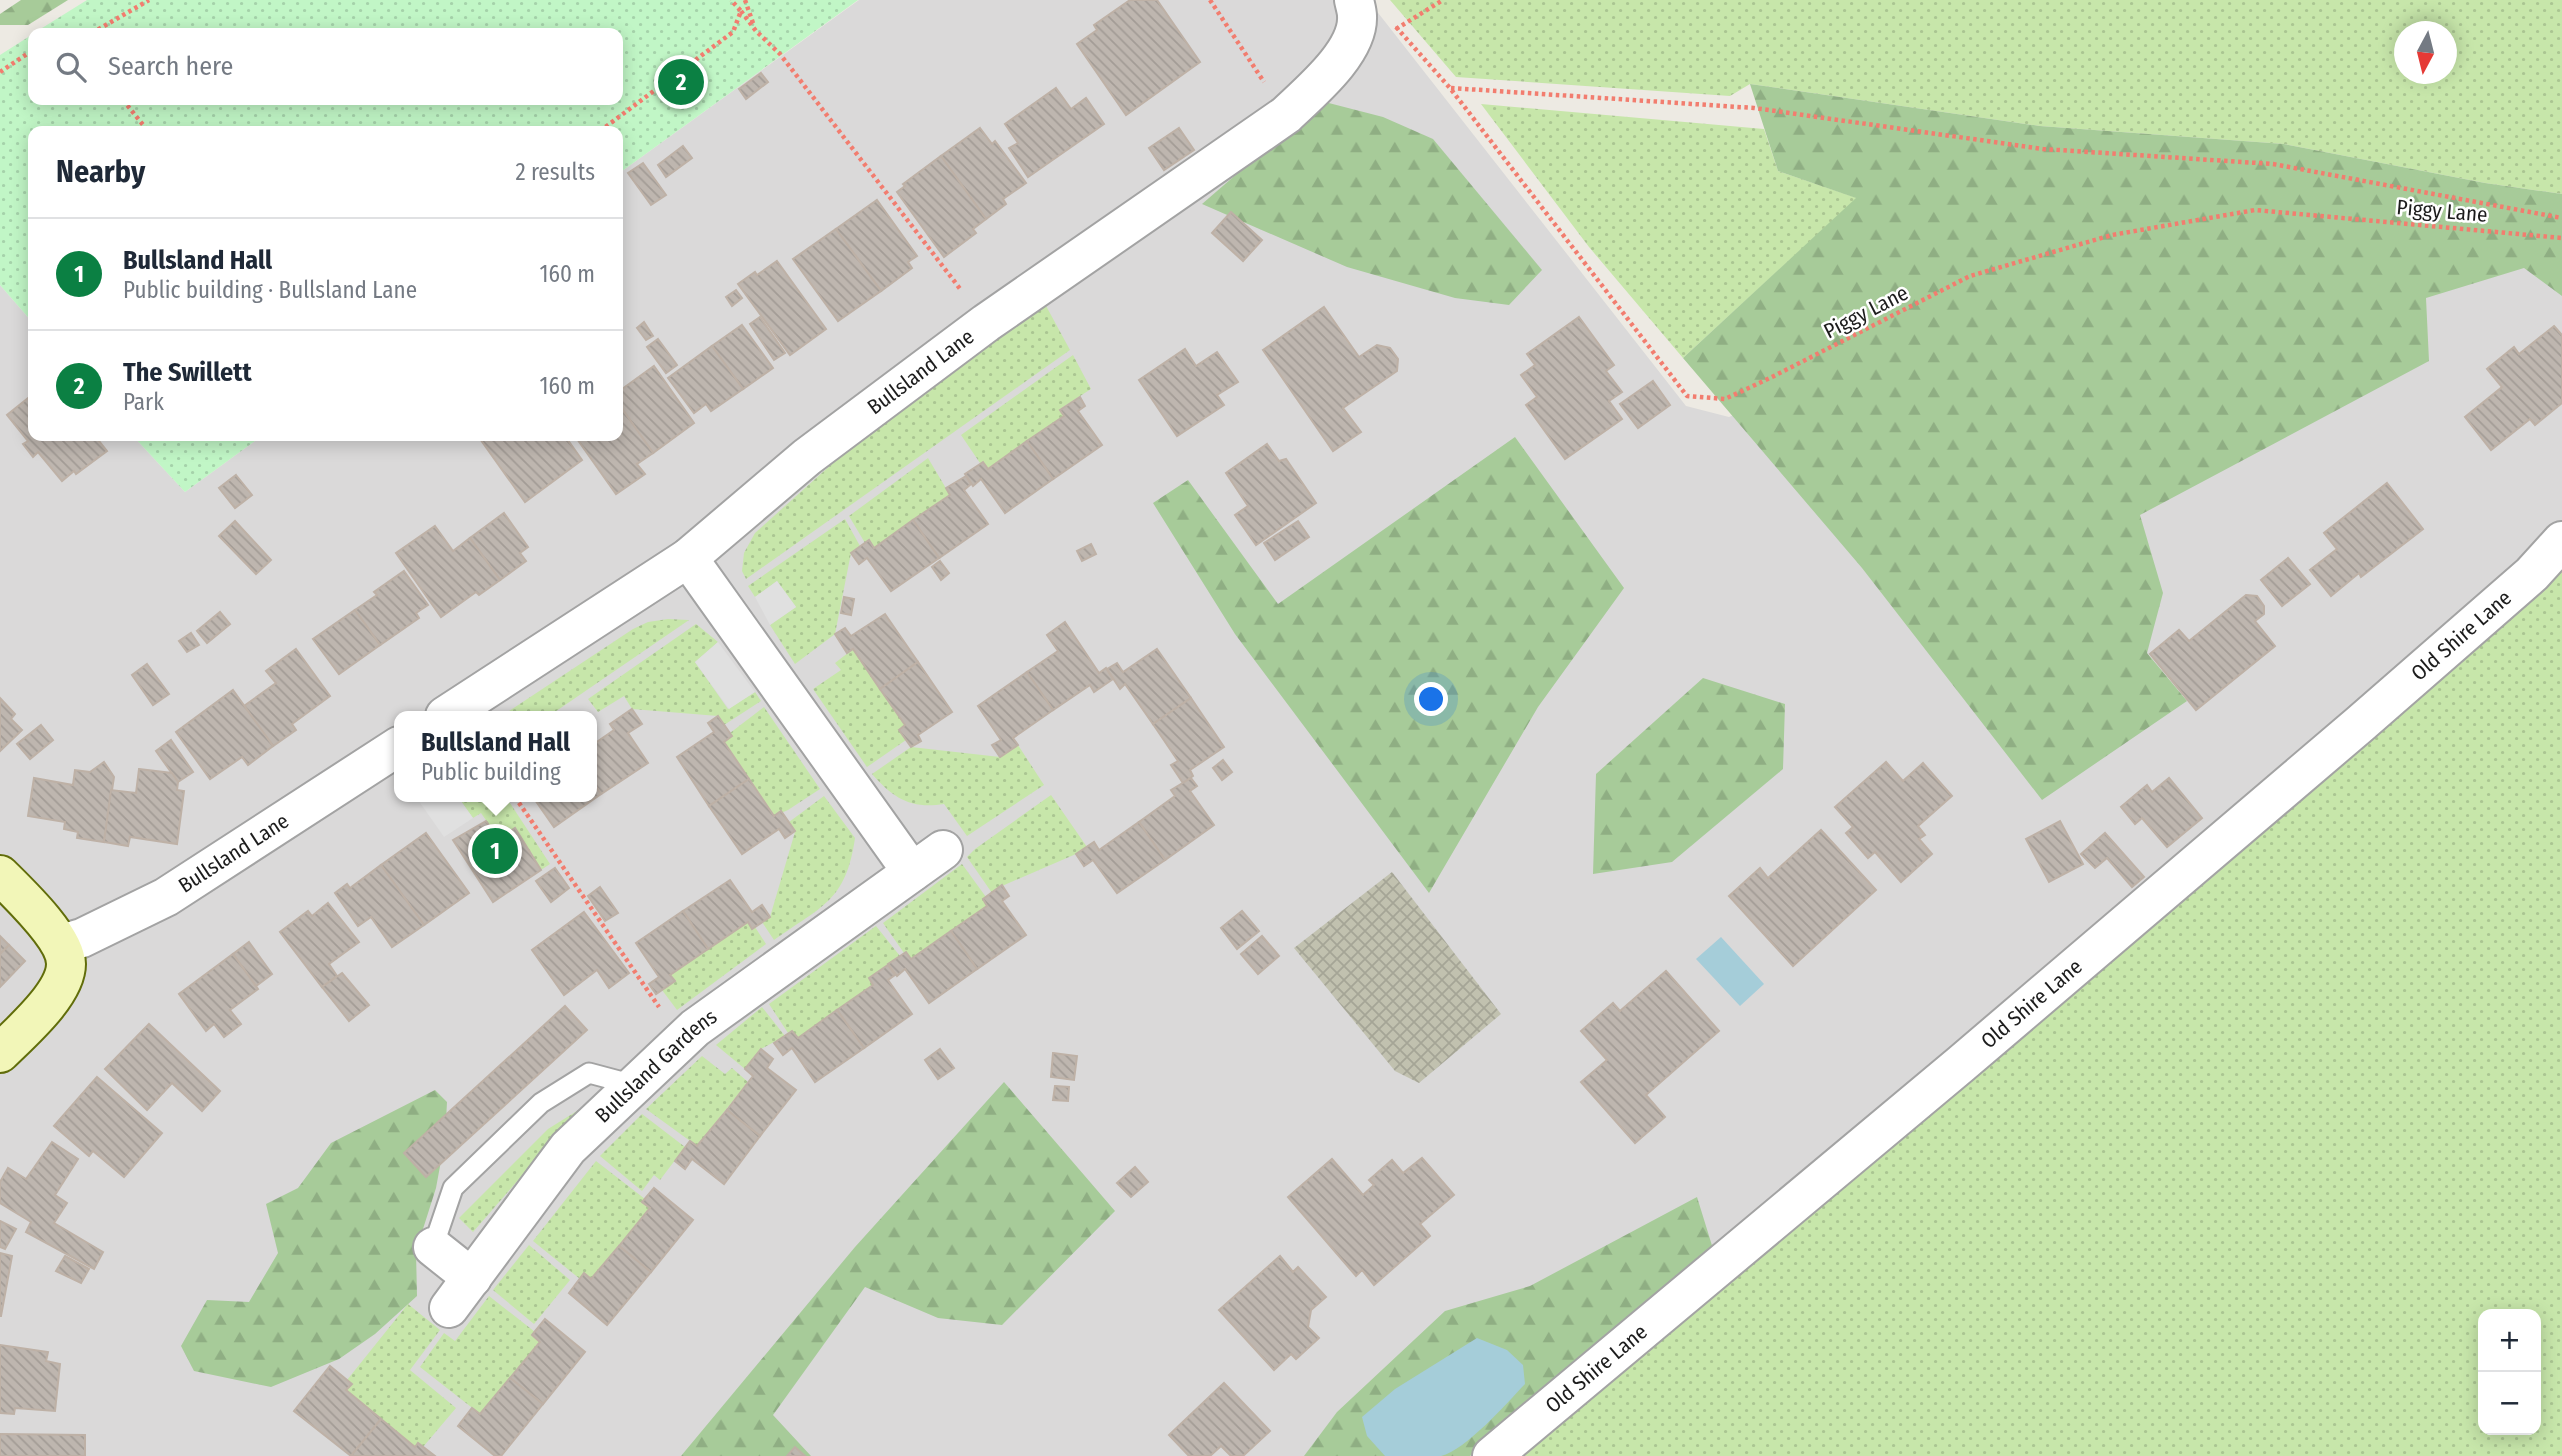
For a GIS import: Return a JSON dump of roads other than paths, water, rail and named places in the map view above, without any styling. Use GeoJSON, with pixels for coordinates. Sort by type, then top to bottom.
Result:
{"type":"FeatureCollection","features":[{"type":"Feature","properties":{"kind":"street","name":"Bullsland Lane"},"geometry":{"type":"LineString","coordinates":[[453,711],[688,558],[807,457],[986,323],[1286,115],[1326,77],[1350,45],[1358,18],[1354,0]]}},
{"type":"Feature","properties":{"kind":"street","name":"Old Shire Lane"},"geometry":{"type":"LineString","coordinates":[[1492,1456],[1956,1068],[2349,733],[2532,574],[2562,541]]}},
{"type":"Feature","properties":{"kind":"street"},"geometry":{"type":"LineString","coordinates":[[688,558],[912,872]]}},
{"type":"Feature","properties":{"kind":"street","name":"Bullsland Lane"},"geometry":{"type":"LineString","coordinates":[[61,944],[82,938],[166,897],[394,749]]}},
{"type":"Feature","properties":{"kind":"street","name":"Bullsland Gardens"},"geometry":{"type":"LineString","coordinates":[[449,1308],[568,1147],[682,1040],[943,850]]}},
{"type":"Feature","properties":{"kind":"street"},"geometry":{"type":"LineString","coordinates":[[0,875],[61,944],[66,964],[62,982],[35,1018],[0,1053]]}},
{"type":"Feature","properties":{"kind":"street"},"geometry":{"type":"LineString","coordinates":[[433,1247],[472,1278]]}},
{"type":"Feature","properties":{"kind":"lane"},"geometry":{"type":"LineString","coordinates":[[433,1247],[453,1188],[541,1102],[589,1073],[634,1085]]}},
{"type":"Feature","properties":{"kind":"water"},"geometry":{"type":"Polygon","coordinates":[[[1721,937],[1764,984],[1740,1006],[1696,959],[1721,937]]]}},
{"type":"Feature","properties":{"kind":"water"},"geometry":{"type":"Polygon","coordinates":[[[1477,1338],[1507,1350],[1523,1365],[1525,1384],[1486,1425],[1451,1452],[1441,1456],[1385,1456],[1367,1436],[1362,1417],[1395,1389],[1477,1338]]]}},
{"type":"Feature","properties":{"kind":"place","name":"The Swillett"},"geometry":{"type":"Point","coordinates":[681,82]}},
{"type":"Feature","properties":{"kind":"place","name":"Bullsland Hall"},"geometry":{"type":"Point","coordinates":[495,851]}}]}
